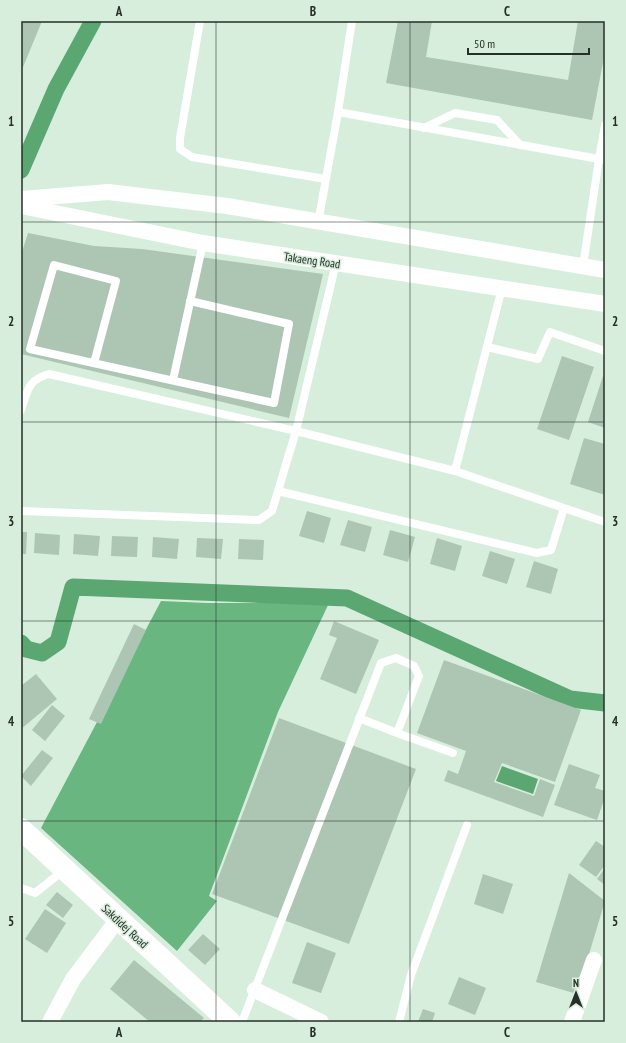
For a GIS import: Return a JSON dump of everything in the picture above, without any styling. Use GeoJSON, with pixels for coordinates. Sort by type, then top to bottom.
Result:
{"type":"FeatureCollection","features":[{"type":"Feature","properties":{"kind":"main road","name":"Sakdidej Road"},"geometry":{"type":"LineString","coordinates":[[21,829],[230,1022]]}},
{"type":"Feature","properties":{"kind":"street"},"geometry":{"type":"LineString","coordinates":[[21,199],[108,192],[227,206],[318,223],[605,270]]}},
{"type":"Feature","properties":{"kind":"street","name":"Takaeng Road"},"geometry":{"type":"LineString","coordinates":[[21,206],[203,243],[605,304]]}},
{"type":"Feature","properties":{"kind":"street"},"geometry":{"type":"LineString","coordinates":[[50,1022],[73,979],[118,919]]}},
{"type":"Feature","properties":{"kind":"street"},"geometry":{"type":"LineString","coordinates":[[572,1022],[594,960]]}},
{"type":"Feature","properties":{"kind":"street"},"geometry":{"type":"LineString","coordinates":[[255,990],[321,1022]]}},
{"type":"Feature","properties":{"kind":"lane"},"geometry":{"type":"LineString","coordinates":[[200,21],[180,138],[180,149],[192,157],[326,179]]}},
{"type":"Feature","properties":{"kind":"lane"},"geometry":{"type":"LineString","coordinates":[[318,223],[338,112],[352,21]]}},
{"type":"Feature","properties":{"kind":"lane"},"geometry":{"type":"LineString","coordinates":[[338,112],[602,160]]}},
{"type":"Feature","properties":{"kind":"lane"},"geometry":{"type":"LineString","coordinates":[[424,128],[455,113],[497,120],[520,145]]}},
{"type":"Feature","properties":{"kind":"lane"},"geometry":{"type":"LineString","coordinates":[[583,266],[602,160],[605,125]]}},
{"type":"Feature","properties":{"kind":"lane"},"geometry":{"type":"LineString","coordinates":[[173,380],[203,243]]}},
{"type":"Feature","properties":{"kind":"lane"},"geometry":{"type":"LineString","coordinates":[[21,511],[259,520],[272,511],[296,431],[336,263]]}},
{"type":"Feature","properties":{"kind":"lane"},"geometry":{"type":"LineString","coordinates":[[94,363],[116,281],[54,265],[30,348],[94,363],[274,403],[290,324],[190,301]]}},
{"type":"Feature","properties":{"kind":"lane"},"geometry":{"type":"LineString","coordinates":[[455,471],[502,288]]}},
{"type":"Feature","properties":{"kind":"lane"},"geometry":{"type":"LineString","coordinates":[[487,347],[538,359],[550,332],[605,351]]}},
{"type":"Feature","properties":{"kind":"lane"},"geometry":{"type":"LineString","coordinates":[[21,410],[30,384],[39,377],[49,374],[296,431],[455,471],[605,522]]}},
{"type":"Feature","properties":{"kind":"lane"},"geometry":{"type":"LineString","coordinates":[[278,491],[537,553],[551,550],[564,508]]}},
{"type":"Feature","properties":{"kind":"lane"},"geometry":{"type":"LineString","coordinates":[[242,1022],[381,663],[396,658],[414,666],[419,676],[397,733]]}},
{"type":"Feature","properties":{"kind":"lane"},"geometry":{"type":"LineString","coordinates":[[359,718],[453,753]]}},
{"type":"Feature","properties":{"kind":"lane"},"geometry":{"type":"LineString","coordinates":[[399,1022],[411,975],[467,825]]}},
{"type":"Feature","properties":{"kind":"lane"},"geometry":{"type":"LineString","coordinates":[[21,888],[35,893],[65,870]]}},
{"type":"Feature","properties":{"kind":"shaded area"},"geometry":{"type":"Polygon","coordinates":[[[161,601],[207,603],[329,603],[278,712],[209,896],[217,901],[177,951],[41,828],[161,601]]]}},
{"type":"Feature","properties":{"kind":"shaded area"},"geometry":{"type":"Polygon","coordinates":[[[502,766],[538,779],[533,794],[496,781],[502,766]]]}},
{"type":"Feature","properties":{"kind":"building"},"geometry":{"type":"Polygon","coordinates":[[[21,21],[42,21],[21,72],[21,21]]]}},
{"type":"Feature","properties":{"kind":"building"},"geometry":{"type":"Polygon","coordinates":[[[398,21],[432,21],[426,57],[568,80],[578,21],[605,21],[605,52],[592,120],[386,83],[398,21]]]}},
{"type":"Feature","properties":{"kind":"building"},"geometry":{"type":"Polygon","coordinates":[[[28,233],[94,246],[142,249],[323,274],[289,418],[21,354],[21,255],[28,233]]]}},
{"type":"Feature","properties":{"kind":"building"},"geometry":{"type":"Polygon","coordinates":[[[562,356],[594,367],[569,440],[537,429],[562,356]]]}},
{"type":"Feature","properties":{"kind":"building"},"geometry":{"type":"Polygon","coordinates":[[[603,376],[605,377],[605,428],[588,422],[603,376]]]}},
{"type":"Feature","properties":{"kind":"building"},"geometry":{"type":"Polygon","coordinates":[[[584,438],[605,444],[605,495],[570,484],[584,438]]]}},
{"type":"Feature","properties":{"kind":"building"},"geometry":{"type":"Polygon","coordinates":[[[307,511],[331,518],[324,543],[299,536],[307,511]]]}},
{"type":"Feature","properties":{"kind":"building"},"geometry":{"type":"Polygon","coordinates":[[[348,520],[372,527],[365,552],[340,545],[348,520]]]}},
{"type":"Feature","properties":{"kind":"building"},"geometry":{"type":"Polygon","coordinates":[[[390,530],[415,537],[408,562],[383,555],[390,530]]]}},
{"type":"Feature","properties":{"kind":"building"},"geometry":{"type":"Polygon","coordinates":[[[21,532],[27,532],[26,554],[21,554],[21,532]]]}},
{"type":"Feature","properties":{"kind":"building"},"geometry":{"type":"Polygon","coordinates":[[[35,533],[60,535],[59,555],[34,553],[35,533]]]}},
{"type":"Feature","properties":{"kind":"building"},"geometry":{"type":"Polygon","coordinates":[[[74,534],[100,536],[98,556],[73,554],[74,534]]]}},
{"type":"Feature","properties":{"kind":"building"},"geometry":{"type":"Polygon","coordinates":[[[112,536],[138,537],[137,557],[111,556],[112,536]]]}},
{"type":"Feature","properties":{"kind":"building"},"geometry":{"type":"Polygon","coordinates":[[[153,537],[179,539],[177,559],[152,557],[153,537]]]}},
{"type":"Feature","properties":{"kind":"building"},"geometry":{"type":"Polygon","coordinates":[[[197,538],[223,539],[221,559],[196,557],[197,538]]]}},
{"type":"Feature","properties":{"kind":"building"},"geometry":{"type":"Polygon","coordinates":[[[437,538],[462,546],[455,571],[430,564],[437,538]]]}},
{"type":"Feature","properties":{"kind":"building"},"geometry":{"type":"Polygon","coordinates":[[[239,539],[264,540],[263,560],[238,559],[239,539]]]}},
{"type":"Feature","properties":{"kind":"building"},"geometry":{"type":"Polygon","coordinates":[[[490,551],[515,559],[507,584],[482,576],[490,551]]]}},
{"type":"Feature","properties":{"kind":"building"},"geometry":{"type":"Polygon","coordinates":[[[534,561],[558,569],[551,594],[526,587],[534,561]]]}},
{"type":"Feature","properties":{"kind":"building"},"geometry":{"type":"Polygon","coordinates":[[[334,621],[379,640],[356,694],[320,679],[337,638],[329,635],[334,621]]]}},
{"type":"Feature","properties":{"kind":"building"},"geometry":{"type":"Polygon","coordinates":[[[134,624],[146,630],[101,724],[89,719],[134,624]]]}},
{"type":"Feature","properties":{"kind":"building"},"geometry":{"type":"Polygon","coordinates":[[[444,660],[581,710],[555,782],[502,763],[494,782],[534,796],[540,779],[555,785],[543,817],[444,781],[448,770],[458,774],[466,751],[417,733],[444,660]]]}},
{"type":"Feature","properties":{"kind":"building"},"geometry":{"type":"Polygon","coordinates":[[[36,674],[57,699],[21,729],[21,686],[36,674]]]}},
{"type":"Feature","properties":{"kind":"building"},"geometry":{"type":"Polygon","coordinates":[[[52,705],[65,716],[45,741],[32,730],[52,705]]]}},
{"type":"Feature","properties":{"kind":"building"},"geometry":{"type":"Polygon","coordinates":[[[279,718],[416,769],[349,944],[212,894],[279,718]]]}},
{"type":"Feature","properties":{"kind":"building"},"geometry":{"type":"Polygon","coordinates":[[[42,750],[53,758],[31,786],[21,776],[42,750]]]}},
{"type":"Feature","properties":{"kind":"building"},"geometry":{"type":"Polygon","coordinates":[[[569,764],[600,775],[595,788],[605,791],[605,797],[597,820],[554,805],[569,764]]]}},
{"type":"Feature","properties":{"kind":"building"},"geometry":{"type":"Polygon","coordinates":[[[596,841],[605,847],[605,865],[596,877],[579,865],[596,841]]]}},
{"type":"Feature","properties":{"kind":"building"},"geometry":{"type":"Polygon","coordinates":[[[605,868],[605,885],[597,879],[605,868]]]}},
{"type":"Feature","properties":{"kind":"building"},"geometry":{"type":"Polygon","coordinates":[[[569,873],[605,901],[577,994],[536,982],[569,873]]]}},
{"type":"Feature","properties":{"kind":"building"},"geometry":{"type":"Polygon","coordinates":[[[483,874],[513,884],[503,914],[474,904],[483,874]]]}},
{"type":"Feature","properties":{"kind":"building"},"geometry":{"type":"Polygon","coordinates":[[[57,892],[73,905],[63,918],[46,905],[57,892]]]}},
{"type":"Feature","properties":{"kind":"building"},"geometry":{"type":"Polygon","coordinates":[[[45,909],[66,923],[47,953],[25,939],[45,909]]]}},
{"type":"Feature","properties":{"kind":"building"},"geometry":{"type":"Polygon","coordinates":[[[203,934],[220,949],[205,965],[188,950],[203,934]]]}},
{"type":"Feature","properties":{"kind":"building"},"geometry":{"type":"Polygon","coordinates":[[[307,942],[336,953],[321,993],[292,983],[307,942]]]}},
{"type":"Feature","properties":{"kind":"building"},"geometry":{"type":"Polygon","coordinates":[[[134,960],[204,1018],[200,1022],[150,1022],[110,989],[134,960]]]}},
{"type":"Feature","properties":{"kind":"building"},"geometry":{"type":"Polygon","coordinates":[[[459,977],[486,988],[475,1015],[448,1004],[459,977]]]}},
{"type":"Feature","properties":{"kind":"building"},"geometry":{"type":"Polygon","coordinates":[[[423,1009],[435,1013],[432,1022],[418,1022],[423,1009]]]}},
{"type":"Feature","properties":{"kind":"waterway"},"geometry":{"type":"LineString","coordinates":[[21,170],[56,89],[93,21]]}},
{"type":"Feature","properties":{"kind":"waterway"},"geometry":{"type":"LineString","coordinates":[[21,643],[26,649],[42,653],[58,642],[73,587],[347,598],[570,699],[605,703]]}}]}
